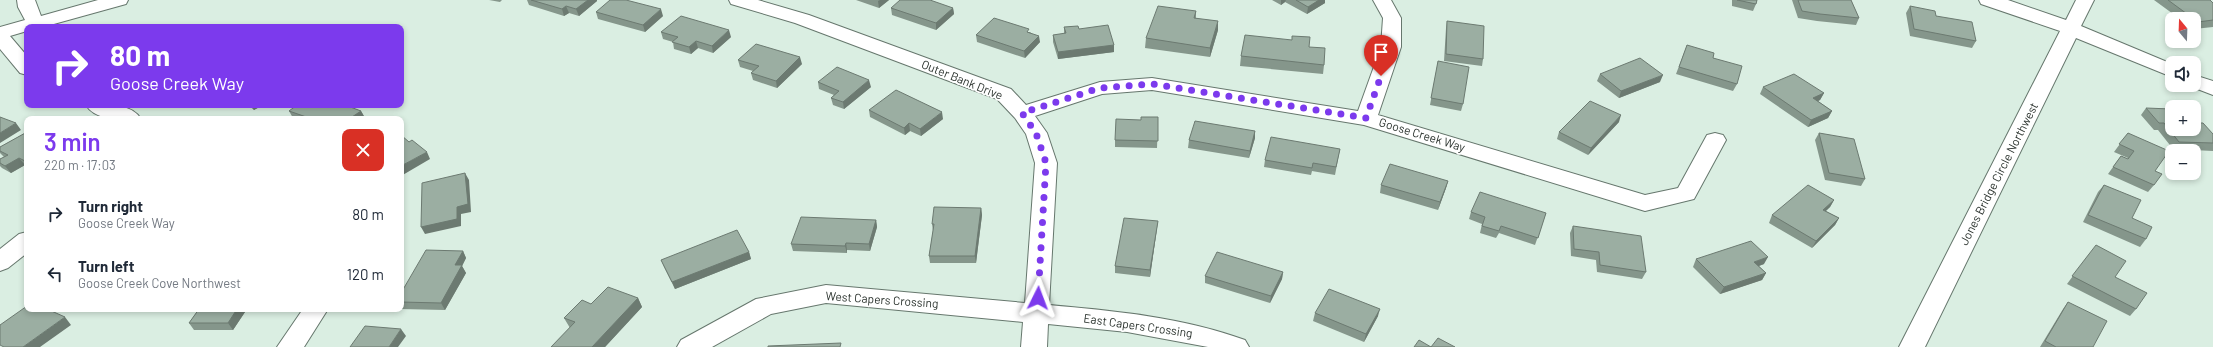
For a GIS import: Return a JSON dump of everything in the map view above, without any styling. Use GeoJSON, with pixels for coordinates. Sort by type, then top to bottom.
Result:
{"type":"FeatureCollection","features":[{"type":"Feature","properties":{"kind":"street"},"geometry":{"type":"LineString","coordinates":[[26,0],[27,7],[35,22]]}},
{"type":"Feature","properties":{"kind":"street"},"geometry":{"type":"LineString","coordinates":[[29,24],[119,0]]}},
{"type":"Feature","properties":{"kind":"street","name":"Outer Bank Drive"},"geometry":{"type":"LineString","coordinates":[[738,0],[802,19],[1004,94],[1022,113],[1036,133],[1046,163],[1034,347]]}},
{"type":"Feature","properties":{"kind":"street"},"geometry":{"type":"LineString","coordinates":[[1366,118],[1391,47],[1392,18],[1382,0]]}},
{"type":"Feature","properties":{"kind":"street"},"geometry":{"type":"LineString","coordinates":[[1988,0],[2024,10],[2071,28],[2165,68]]}},
{"type":"Feature","properties":{"kind":"street","name":"Jones Bridge Circle Northwest"},"geometry":{"type":"LineString","coordinates":[[1912,347],[2085,0]]}},
{"type":"Feature","properties":{"kind":"street"},"geometry":{"type":"LineString","coordinates":[[0,33],[24,25]]}},
{"type":"Feature","properties":{"kind":"street"},"geometry":{"type":"LineString","coordinates":[[0,38],[24,66]]}},
{"type":"Feature","properties":{"kind":"street","name":"Goose Creek Way"},"geometry":{"type":"LineString","coordinates":[[1022,113],[1100,88],[1152,84],[1366,118],[1645,203],[1686,194],[1715,140]]}},
{"type":"Feature","properties":{"kind":"street"},"geometry":{"type":"LineString","coordinates":[[2201,84],[2213,89]]}},
{"type":"Feature","properties":{"kind":"street"},"geometry":{"type":"LineString","coordinates":[[104,108],[124,116]]}},
{"type":"Feature","properties":{"kind":"street"},"geometry":{"type":"LineString","coordinates":[[0,262],[24,242]]}},
{"type":"Feature","properties":{"kind":"street","name":"West Capers Crossing"},"geometry":{"type":"LineString","coordinates":[[690,347],[765,306],[826,294],[1037,313]]}},
{"type":"Feature","properties":{"kind":"street"},"geometry":{"type":"LineString","coordinates":[[290,347],[314,312]]}},
{"type":"Feature","properties":{"kind":"street","name":"East Capers Crossing"},"geometry":{"type":"LineString","coordinates":[[1037,313],[1127,322],[1212,338],[1236,347]]}},
{"type":"Feature","properties":{"kind":"building"},"geometry":{"type":"Polygon","coordinates":[[[531,0],[588,0],[576,9],[566,6],[562,9],[531,0]]]}},
{"type":"Feature","properties":{"kind":"building"},"geometry":{"type":"Polygon","coordinates":[[[610,0],[626,0],[661,9],[643,25],[596,12],[610,0]]]}},
{"type":"Feature","properties":{"kind":"building"},"geometry":{"type":"Polygon","coordinates":[[[900,0],[930,0],[953,8],[936,23],[891,8],[900,0]]]}},
{"type":"Feature","properties":{"kind":"building"},"geometry":{"type":"Polygon","coordinates":[[[1296,0],[1319,0],[1308,7],[1296,0]]]}},
{"type":"Feature","properties":{"kind":"building"},"geometry":{"type":"Polygon","coordinates":[[[1737,0],[1757,0],[1756,4],[1737,0]]]}},
{"type":"Feature","properties":{"kind":"building"},"geometry":{"type":"Polygon","coordinates":[[[1798,0],[1851,0],[1859,18],[1802,11],[1798,0]]]}},
{"type":"Feature","properties":{"kind":"building"},"geometry":{"type":"Polygon","coordinates":[[[2168,0],[2210,0],[2213,3],[2213,20],[2201,22],[2201,12],[2184,12],[2168,0]]]}},
{"type":"Feature","properties":{"kind":"building"},"geometry":{"type":"Polygon","coordinates":[[[1158,6],[1196,11],[1194,18],[1218,21],[1210,48],[1146,38],[1158,6]]]}},
{"type":"Feature","properties":{"kind":"building"},"geometry":{"type":"Polygon","coordinates":[[[1910,6],[1935,11],[1936,16],[1972,22],[1976,41],[1914,29],[1910,6]]]}},
{"type":"Feature","properties":{"kind":"building"},"geometry":{"type":"Polygon","coordinates":[[[681,16],[729,30],[712,46],[696,41],[689,47],[672,42],[678,37],[661,32],[681,16]]]}},
{"type":"Feature","properties":{"kind":"building"},"geometry":{"type":"Polygon","coordinates":[[[994,18],[1029,29],[1027,32],[1039,36],[1024,51],[976,35],[994,18]]]}},
{"type":"Feature","properties":{"kind":"building"},"geometry":{"type":"Polygon","coordinates":[[[1447,21],[1484,26],[1483,59],[1446,54],[1447,21]]]}},
{"type":"Feature","properties":{"kind":"building"},"geometry":{"type":"Polygon","coordinates":[[[1108,25],[1114,45],[1058,52],[1053,35],[1066,33],[1064,27],[1078,26],[1079,29],[1108,25]]]}},
{"type":"Feature","properties":{"kind":"building"},"geometry":{"type":"Polygon","coordinates":[[[1245,35],[1292,40],[1292,36],[1310,37],[1309,47],[1325,48],[1324,65],[1241,56],[1245,35]]]}},
{"type":"Feature","properties":{"kind":"building"},"geometry":{"type":"Polygon","coordinates":[[[756,44],[800,57],[776,81],[751,73],[759,66],[738,60],[756,44]]]}},
{"type":"Feature","properties":{"kind":"building"},"geometry":{"type":"Polygon","coordinates":[[[1687,45],[1714,53],[1713,58],[1742,66],[1737,84],[1679,67],[1687,45]]]}},
{"type":"Feature","properties":{"kind":"building"},"geometry":{"type":"Polygon","coordinates":[[[1640,58],[1663,75],[1621,91],[1600,74],[1640,58]]]}},
{"type":"Feature","properties":{"kind":"building"},"geometry":{"type":"Polygon","coordinates":[[[1438,61],[1469,67],[1463,104],[1431,98],[1438,61]]]}},
{"type":"Feature","properties":{"kind":"building"},"geometry":{"type":"Polygon","coordinates":[[[837,67],[869,80],[843,102],[831,98],[839,91],[818,82],[837,67]]]}},
{"type":"Feature","properties":{"kind":"building"},"geometry":{"type":"Polygon","coordinates":[[[1794,74],[1824,93],[1813,98],[1832,111],[1811,120],[1763,87],[1794,74]]]}},
{"type":"Feature","properties":{"kind":"building"},"geometry":{"type":"Polygon","coordinates":[[[896,90],[942,112],[920,129],[909,123],[904,128],[869,110],[896,90]]]}},
{"type":"Feature","properties":{"kind":"building"},"geometry":{"type":"Polygon","coordinates":[[[1590,101],[1621,115],[1591,148],[1559,132],[1590,101]]]}},
{"type":"Feature","properties":{"kind":"building"},"geometry":{"type":"Polygon","coordinates":[[[293,108],[353,108],[361,111],[354,116],[303,116],[289,111],[293,108]]]}},
{"type":"Feature","properties":{"kind":"building"},"geometry":{"type":"Polygon","coordinates":[[[2146,108],[2165,109],[2165,124],[2159,123],[2146,108]]]}},
{"type":"Feature","properties":{"kind":"building"},"geometry":{"type":"Polygon","coordinates":[[[0,117],[16,123],[0,133],[0,117]]]}},
{"type":"Feature","properties":{"kind":"building"},"geometry":{"type":"Polygon","coordinates":[[[1141,117],[1158,117],[1158,141],[1115,140],[1116,119],[1141,120],[1141,117]]]}},
{"type":"Feature","properties":{"kind":"building"},"geometry":{"type":"Polygon","coordinates":[[[1195,121],[1255,131],[1250,151],[1189,140],[1195,121]]]}},
{"type":"Feature","properties":{"kind":"building"},"geometry":{"type":"Polygon","coordinates":[[[2201,123],[2203,123],[2213,134],[2213,143],[2179,142],[2174,136],[2201,136],[2201,123]]]}},
{"type":"Feature","properties":{"kind":"building"},"geometry":{"type":"Polygon","coordinates":[[[1819,133],[1854,139],[1865,179],[1829,173],[1819,133]]]}},
{"type":"Feature","properties":{"kind":"building"},"geometry":{"type":"Polygon","coordinates":[[[2128,133],[2165,149],[2165,157],[2155,171],[2162,174],[2154,185],[2113,167],[2121,156],[2128,159],[2134,151],[2119,144],[2128,133]]]}},
{"type":"Feature","properties":{"kind":"building"},"geometry":{"type":"Polygon","coordinates":[[[24,134],[24,160],[19,158],[5,166],[0,163],[0,159],[8,155],[0,151],[0,147],[24,134]]]}},
{"type":"Feature","properties":{"kind":"building"},"geometry":{"type":"Polygon","coordinates":[[[1271,137],[1340,149],[1336,167],[1313,163],[1312,168],[1265,160],[1271,137]]]}},
{"type":"Feature","properties":{"kind":"building"},"geometry":{"type":"Polygon","coordinates":[[[404,138],[409,142],[412,140],[427,152],[404,164],[404,138]]]}},
{"type":"Feature","properties":{"kind":"building"},"geometry":{"type":"Polygon","coordinates":[[[1390,164],[1448,181],[1440,202],[1381,185],[1390,164]]]}},
{"type":"Feature","properties":{"kind":"building"},"geometry":{"type":"Polygon","coordinates":[[[465,173],[468,204],[457,207],[457,219],[421,227],[422,183],[465,173]]]}},
{"type":"Feature","properties":{"kind":"building"},"geometry":{"type":"Polygon","coordinates":[[[1808,185],[1834,200],[1823,210],[1839,218],[1816,241],[1772,215],[1808,185]]]}},
{"type":"Feature","properties":{"kind":"building"},"geometry":{"type":"Polygon","coordinates":[[[2104,185],[2141,200],[2132,218],[2152,227],[2146,239],[2088,215],[2104,185]]]}},
{"type":"Feature","properties":{"kind":"building"},"geometry":{"type":"Polygon","coordinates":[[[1480,192],[1546,213],[1538,238],[1501,226],[1499,231],[1482,226],[1485,217],[1471,212],[1480,192]]]}},
{"type":"Feature","properties":{"kind":"building"},"geometry":{"type":"Polygon","coordinates":[[[934,207],[981,208],[975,256],[929,256],[934,224],[932,224],[934,207]]]}},
{"type":"Feature","properties":{"kind":"building"},"geometry":{"type":"Polygon","coordinates":[[[801,217],[876,220],[869,244],[846,243],[845,246],[791,244],[801,217]]]}},
{"type":"Feature","properties":{"kind":"building"},"geometry":{"type":"Polygon","coordinates":[[[1124,218],[1158,221],[1150,270],[1115,266],[1124,218]]]}},
{"type":"Feature","properties":{"kind":"building"},"geometry":{"type":"Polygon","coordinates":[[[1573,226],[1641,236],[1646,272],[1600,265],[1599,252],[1574,249],[1573,226]]]}},
{"type":"Feature","properties":{"kind":"building"},"geometry":{"type":"Polygon","coordinates":[[[737,230],[749,252],[672,282],[661,260],[737,230]]]}},
{"type":"Feature","properties":{"kind":"building"},"geometry":{"type":"Polygon","coordinates":[[[1751,241],[1768,257],[1754,262],[1766,273],[1724,287],[1696,259],[1751,241]]]}},
{"type":"Feature","properties":{"kind":"building"},"geometry":{"type":"Polygon","coordinates":[[[2096,245],[2126,261],[2115,277],[2147,293],[2136,309],[2072,276],[2096,245]]]}},
{"type":"Feature","properties":{"kind":"building"},"geometry":{"type":"Polygon","coordinates":[[[426,250],[463,251],[455,265],[462,265],[441,303],[404,302],[404,288],[426,250]]]}},
{"type":"Feature","properties":{"kind":"building"},"geometry":{"type":"Polygon","coordinates":[[[1217,252],[1283,272],[1271,296],[1205,276],[1217,252]]]}},
{"type":"Feature","properties":{"kind":"building"},"geometry":{"type":"Polygon","coordinates":[[[608,287],[638,298],[592,347],[551,347],[575,322],[564,318],[582,300],[591,304],[608,287]]]}},
{"type":"Feature","properties":{"kind":"building"},"geometry":{"type":"Polygon","coordinates":[[[1329,289],[1380,309],[1366,334],[1315,313],[1329,289]]]}},
{"type":"Feature","properties":{"kind":"building"},"geometry":{"type":"Polygon","coordinates":[[[2068,302],[2107,321],[2093,347],[2056,347],[2045,341],[2068,302]]]}},
{"type":"Feature","properties":{"kind":"building"},"geometry":{"type":"Polygon","coordinates":[[[24,308],[24,312],[54,312],[65,317],[23,347],[4,347],[0,345],[0,325],[24,308]]]}},
{"type":"Feature","properties":{"kind":"building"},"geometry":{"type":"Polygon","coordinates":[[[197,312],[235,312],[228,323],[189,323],[197,312]]]}},
{"type":"Feature","properties":{"kind":"building"},"geometry":{"type":"Polygon","coordinates":[[[365,326],[401,329],[389,347],[350,347],[365,326]]]}},
{"type":"Feature","properties":{"kind":"building"},"geometry":{"type":"Polygon","coordinates":[[[1438,338],[1455,347],[1431,347],[1438,338]]]}},
{"type":"Feature","properties":{"kind":"building"},"geometry":{"type":"Polygon","coordinates":[[[1419,340],[1431,347],[1414,347],[1419,340]]]}},
{"type":"Feature","properties":{"kind":"building"},"geometry":{"type":"Polygon","coordinates":[[[841,343],[840,347],[768,347],[768,346],[841,343]]]}},
{"type":"Feature","properties":{"kind":"route"},"geometry":{"type":"LineString","coordinates":[[1038,298],[1046,163],[1036,133],[1022,113],[1100,88],[1152,84],[1366,118],[1381,76]]}}]}
